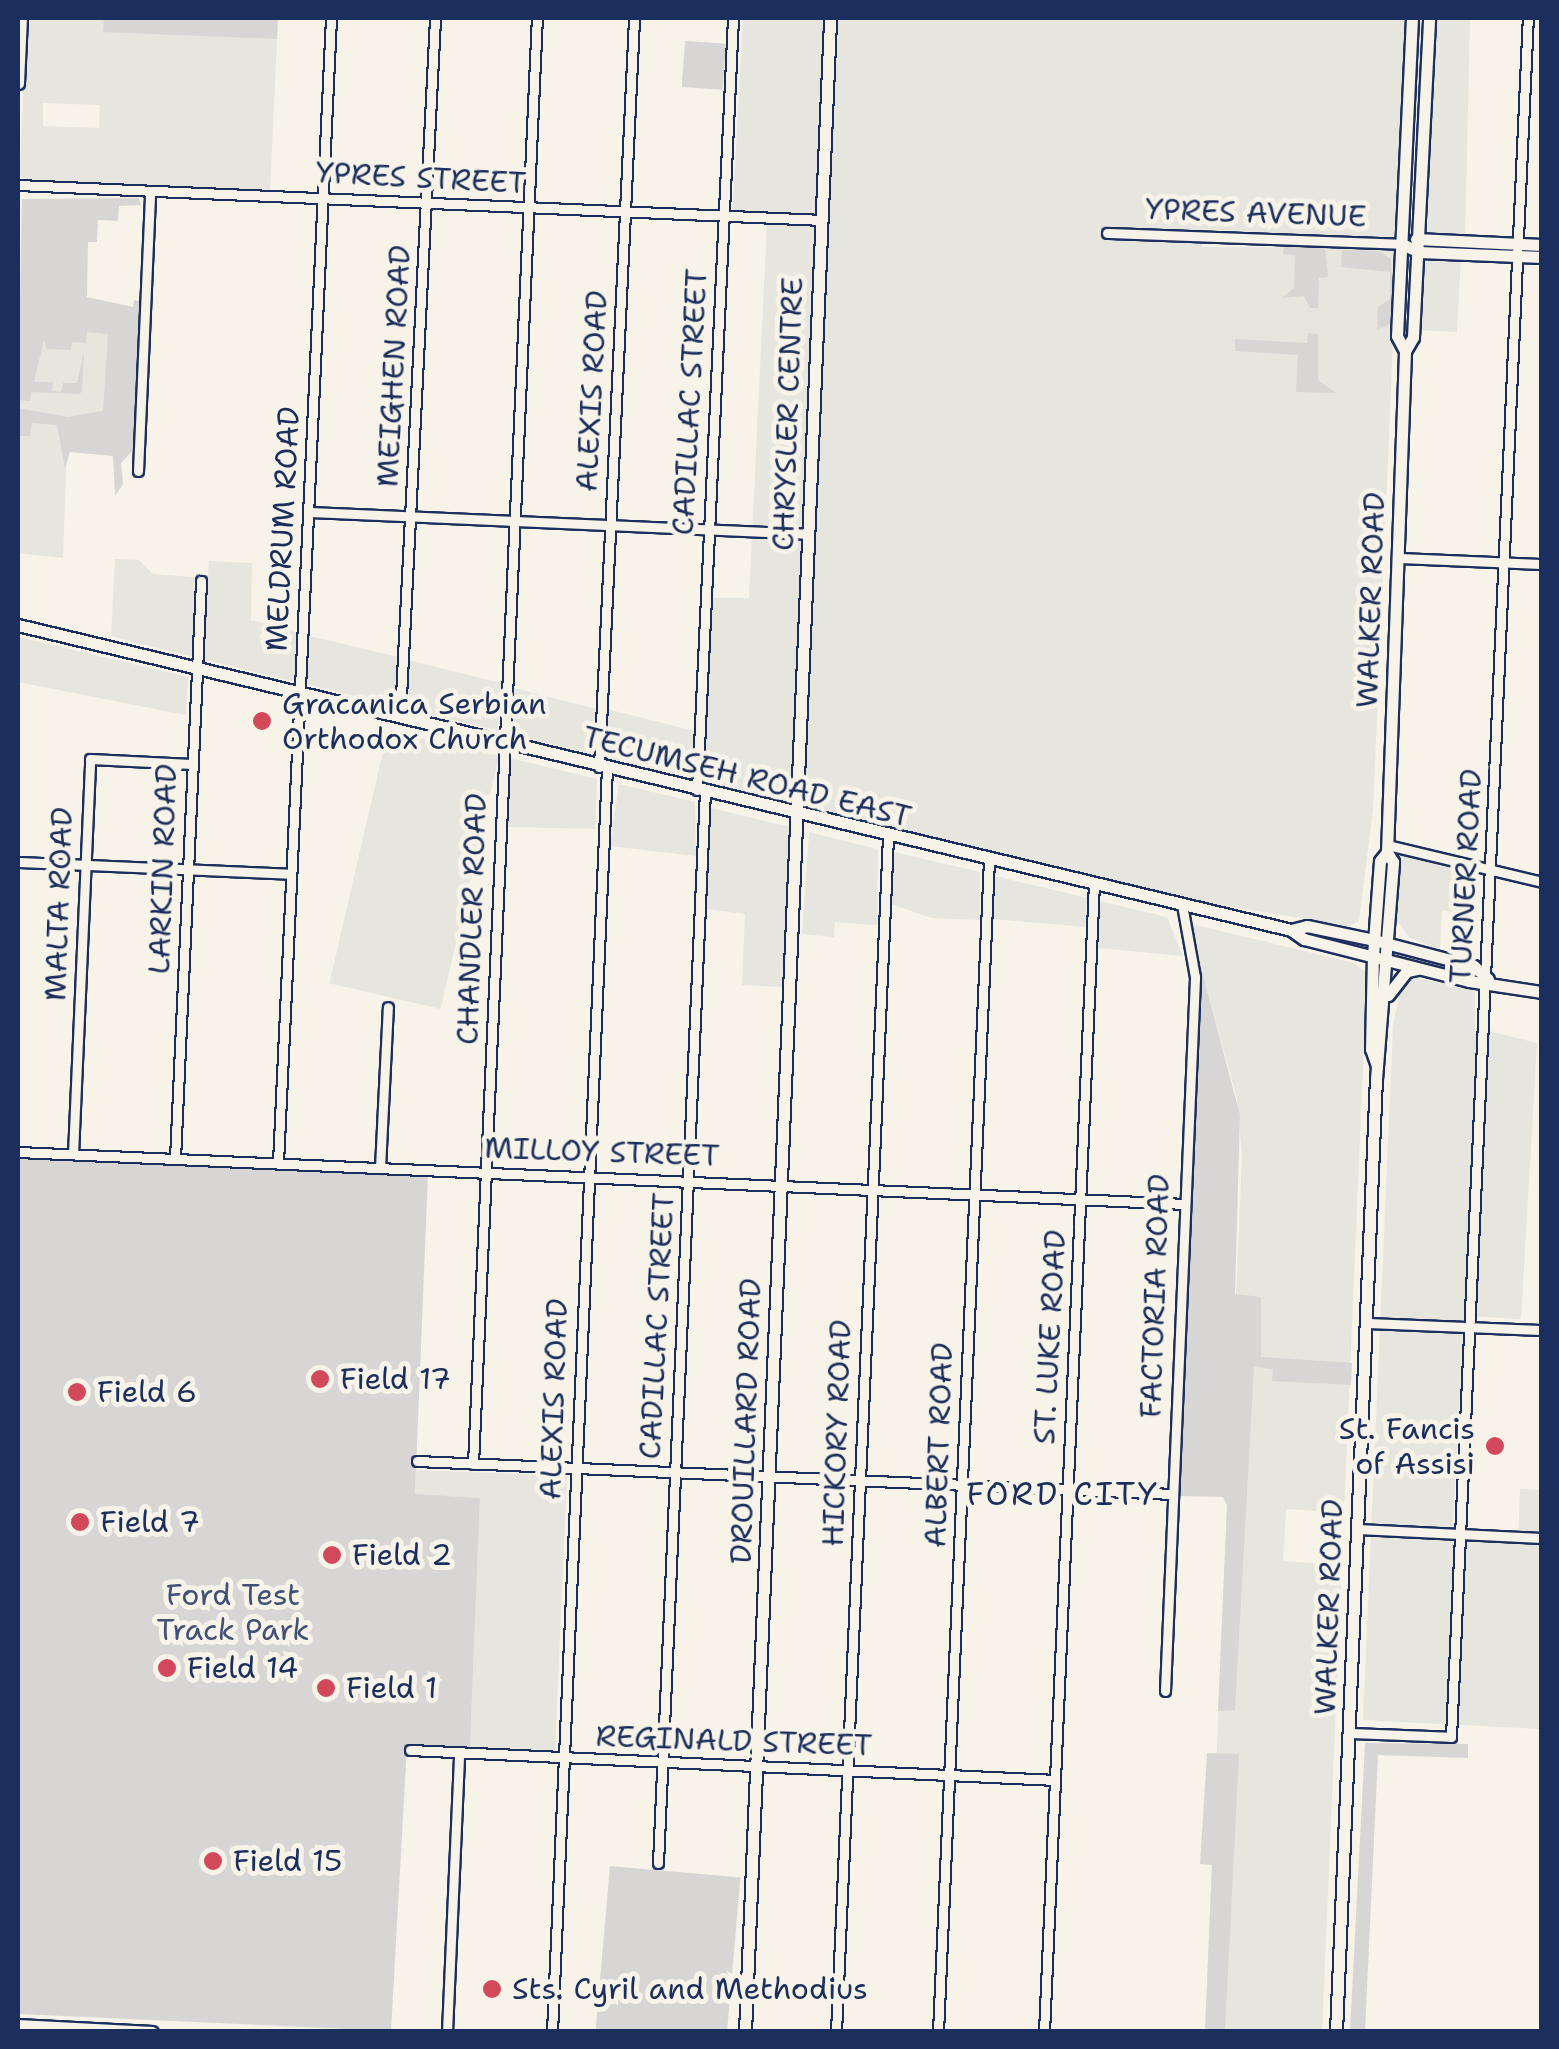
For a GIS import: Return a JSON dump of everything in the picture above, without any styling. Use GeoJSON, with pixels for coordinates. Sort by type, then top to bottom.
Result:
{"type":"FeatureCollection","features":[{"type":"Feature","properties":{"kind":"main road"},"geometry":{"type":"LineString","coordinates":[[18,83],[20,18]]}},
{"type":"Feature","properties":{"kind":"main road","name":"CHRYSLER CENTRE"},"geometry":{"type":"LineString","coordinates":[[796,813],[830,18]]}},
{"type":"Feature","properties":{"kind":"main road","name":"WALKER ROAD"},"geometry":{"type":"LineString","coordinates":[[1405,351],[1397,336],[1412,18]]}},
{"type":"Feature","properties":{"kind":"main road","name":"WALKER ROAD"},"geometry":{"type":"LineString","coordinates":[[1336,2032],[1377,1066],[1390,909],[1387,848],[1405,351],[1413,337],[1429,18]]}},
{"type":"Feature","properties":{"kind":"main road","name":"YPRES AVENUE"},"geometry":{"type":"LineString","coordinates":[[1402,244],[1518,250],[1542,257]]}},
{"type":"Feature","properties":{"kind":"main road","name":"YPRES AVENUE"},"geometry":{"type":"LineString","coordinates":[[1518,250],[1542,244]]}},
{"type":"Feature","properties":{"kind":"main road","name":"TECUMSEH ROAD EAST"},"geometry":{"type":"LineString","coordinates":[[18,625],[888,838],[1291,930],[1344,933],[1388,943],[1474,966],[1488,979]]}},
{"type":"Feature","properties":{"kind":"main road","name":"DROUILLARD ROAD"},"geometry":{"type":"LineString","coordinates":[[745,2032],[796,813]]}},
{"type":"Feature","properties":{"kind":"main road","name":"WALKER ROAD"},"geometry":{"type":"LineString","coordinates":[[1377,1066],[1370,1049],[1373,956],[1380,860],[1387,848]]}},
{"type":"Feature","properties":{"kind":"main road"},"geometry":{"type":"LineString","coordinates":[[1344,933],[1357,930],[1376,907]]}},
{"type":"Feature","properties":{"kind":"main road"},"geometry":{"type":"LineString","coordinates":[[1390,909],[1396,929],[1427,954]]}},
{"type":"Feature","properties":{"kind":"main road","name":"TECUMSEH ROAD EAST"},"geometry":{"type":"LineString","coordinates":[[1291,930],[1304,939],[1469,981],[1488,979],[1542,992]]}},
{"type":"Feature","properties":{"kind":"main road"},"geometry":{"type":"LineString","coordinates":[[1385,1001],[1408,971],[1422,969]]}},
{"type":"Feature","properties":{"kind":"main road"},"geometry":{"type":"LineString","coordinates":[[18,2026],[152,2032]]}},
{"type":"Feature","properties":{"kind":"street","name":"MELDRUM ROAD"},"geometry":{"type":"LineString","coordinates":[[278,1163],[331,18]]}},
{"type":"Feature","properties":{"kind":"street","name":"MEIGHEN ROAD"},"geometry":{"type":"LineString","coordinates":[[400,717],[435,18]]}},
{"type":"Feature","properties":{"kind":"street","name":"CHANDLER ROAD"},"geometry":{"type":"LineString","coordinates":[[473,1464],[537,18]]}},
{"type":"Feature","properties":{"kind":"street","name":"ALEXIS ROAD"},"geometry":{"type":"LineString","coordinates":[[552,2032],[589,1176],[610,525],[634,18]]}},
{"type":"Feature","properties":{"kind":"street","name":"CADILLAC STREET"},"geometry":{"type":"LineString","coordinates":[[658,1863],[688,1181],[709,530],[733,18]]}},
{"type":"Feature","properties":{"kind":"street","name":"TURNER ROAD"},"geometry":{"type":"LineString","coordinates":[[1349,1734],[1451,1737],[1493,870],[1528,18]]}},
{"type":"Feature","properties":{"kind":"street","name":"YPRES STREET"},"geometry":{"type":"LineString","coordinates":[[18,185],[822,220]]}},
{"type":"Feature","properties":{"kind":"street"},"geometry":{"type":"LineString","coordinates":[[138,471],[150,191]]}},
{"type":"Feature","properties":{"kind":"street","name":"YPRES AVENUE"},"geometry":{"type":"LineString","coordinates":[[1108,232],[1402,244]]}},
{"type":"Feature","properties":{"kind":"street"},"geometry":{"type":"LineString","coordinates":[[309,512],[808,534]]}},
{"type":"Feature","properties":{"kind":"street"},"geometry":{"type":"LineString","coordinates":[[1398,558],[1542,564]]}},
{"type":"Feature","properties":{"kind":"street","name":"LARKIN ROAD"},"geometry":{"type":"LineString","coordinates":[[176,1159],[202,581]]}},
{"type":"Feature","properties":{"kind":"street","name":"MALTA ROAD"},"geometry":{"type":"LineString","coordinates":[[73,1154],[90,759],[192,764]]}},
{"type":"Feature","properties":{"kind":"street","name":"HICKORY ROAD"},"geometry":{"type":"LineString","coordinates":[[836,2032],[888,838]]}},
{"type":"Feature","properties":{"kind":"street"},"geometry":{"type":"LineString","coordinates":[[1387,848],[1542,882]]}},
{"type":"Feature","properties":{"kind":"street","name":"ALBERT ROAD"},"geometry":{"type":"LineString","coordinates":[[938,2032],[989,860]]}},
{"type":"Feature","properties":{"kind":"street"},"geometry":{"type":"LineString","coordinates":[[18,862],[291,874]]}},
{"type":"Feature","properties":{"kind":"street","name":"ST. LUKE ROAD"},"geometry":{"type":"LineString","coordinates":[[1044,2032],[1094,884]]}},
{"type":"Feature","properties":{"kind":"street","name":"FACTORIA ROAD"},"geometry":{"type":"LineString","coordinates":[[1165,1691],[1195,977],[1182,905]]}},
{"type":"Feature","properties":{"kind":"street"},"geometry":{"type":"LineString","coordinates":[[380,1168],[388,1007]]}},
{"type":"Feature","properties":{"kind":"street","name":"MILLOY STREET"},"geometry":{"type":"LineString","coordinates":[[18,1152],[1184,1204]]}},
{"type":"Feature","properties":{"kind":"street"},"geometry":{"type":"LineString","coordinates":[[1366,1322],[1542,1330]]}},
{"type":"Feature","properties":{"kind":"street"},"geometry":{"type":"LineString","coordinates":[[417,1461],[1172,1494]]}},
{"type":"Feature","properties":{"kind":"street"},"geometry":{"type":"LineString","coordinates":[[1357,1528],[1542,1538]]}},
{"type":"Feature","properties":{"kind":"street","name":"REGINALD STREET"},"geometry":{"type":"LineString","coordinates":[[410,1750],[1055,1780]]}},
{"type":"Feature","properties":{"kind":"street"},"geometry":{"type":"LineString","coordinates":[[447,2032],[459,1754]]}},
{"type":"Feature","properties":{"kind":"shaded area"},"geometry":{"type":"Polygon","coordinates":[[[26,18],[278,18],[270,191],[26,180],[20,175],[26,18]],[[43,103],[43,126],[99,128],[100,105],[43,103]]]}},
{"type":"Feature","properties":{"kind":"shaded area"},"geometry":{"type":"Polygon","coordinates":[[[743,18],[1470,18],[1465,238],[1428,236],[1427,133],[1405,129],[1397,239],[1203,229],[1202,247],[1397,248],[1373,810],[1359,921],[1349,926],[1201,902],[702,781],[710,598],[749,598],[767,224],[732,221],[743,18]]]}},
{"type":"Feature","properties":{"kind":"shaded area"},"geometry":{"type":"Polygon","coordinates":[[[1423,255],[1461,257],[1457,332],[1419,330],[1423,255]]]}},
{"type":"Feature","properties":{"kind":"shaded area"},"geometry":{"type":"Polygon","coordinates":[[[18,326],[112,331],[108,417],[68,417],[63,558],[18,553],[18,326]]]}},
{"type":"Feature","properties":{"kind":"shaded area"},"geometry":{"type":"Polygon","coordinates":[[[115,559],[139,560],[153,574],[194,577],[193,657],[111,636],[115,559]]]}},
{"type":"Feature","properties":{"kind":"shaded area"},"geometry":{"type":"Polygon","coordinates":[[[209,561],[252,563],[251,620],[299,633],[296,682],[202,659],[209,561]]]}},
{"type":"Feature","properties":{"kind":"shaded area"},"geometry":{"type":"Polygon","coordinates":[[[309,636],[403,658],[398,707],[307,684],[309,636]]]}},
{"type":"Feature","properties":{"kind":"shaded area"},"geometry":{"type":"Polygon","coordinates":[[[18,637],[188,677],[186,715],[18,682],[18,637]]]}},
{"type":"Feature","properties":{"kind":"shaded area"},"geometry":{"type":"Polygon","coordinates":[[[408,660],[501,683],[498,730],[407,710],[408,660]]]}},
{"type":"Feature","properties":{"kind":"shaded area"},"geometry":{"type":"Polygon","coordinates":[[[510,687],[597,709],[596,755],[509,734],[510,687]]]}},
{"type":"Feature","properties":{"kind":"shaded area"},"geometry":{"type":"Polygon","coordinates":[[[607,709],[694,731],[693,779],[605,758],[607,709]]]}},
{"type":"Feature","properties":{"kind":"shaded area"},"geometry":{"type":"Polygon","coordinates":[[[388,730],[499,756],[441,1009],[330,983],[388,730]]]}},
{"type":"Feature","properties":{"kind":"shaded area"},"geometry":{"type":"Polygon","coordinates":[[[509,758],[597,779],[595,829],[506,827],[509,758]]]}},
{"type":"Feature","properties":{"kind":"shaded area"},"geometry":{"type":"Polygon","coordinates":[[[619,784],[695,802],[696,856],[610,846],[619,784]]]}},
{"type":"Feature","properties":{"kind":"shaded area"},"geometry":{"type":"Polygon","coordinates":[[[711,808],[790,827],[782,987],[742,985],[745,914],[706,909],[711,808]]]}},
{"type":"Feature","properties":{"kind":"shaded area"},"geometry":{"type":"Polygon","coordinates":[[[809,832],[878,849],[877,925],[835,922],[834,937],[802,934],[809,832]]]}},
{"type":"Feature","properties":{"kind":"shaded area"},"geometry":{"type":"Polygon","coordinates":[[[1397,851],[1466,868],[1464,915],[1442,910],[1440,949],[1410,938],[1395,918],[1397,851]]]}},
{"type":"Feature","properties":{"kind":"shaded area"},"geometry":{"type":"Polygon","coordinates":[[[894,852],[980,872],[980,920],[931,918],[891,904],[894,852]]]}},
{"type":"Feature","properties":{"kind":"shaded area"},"geometry":{"type":"Polygon","coordinates":[[[995,876],[1087,898],[1085,927],[993,919],[995,876]]]}},
{"type":"Feature","properties":{"kind":"shaded area"},"geometry":{"type":"Polygon","coordinates":[[[1100,901],[1167,917],[1183,956],[1098,948],[1100,901]]]}},
{"type":"Feature","properties":{"kind":"shaded area"},"geometry":{"type":"Polygon","coordinates":[[[1188,923],[1354,963],[1367,973],[1344,1513],[1286,1509],[1283,1561],[1342,1565],[1322,2031],[1205,2031],[1242,1156],[1237,1098],[1188,923]]]}},
{"type":"Feature","properties":{"kind":"shaded area"},"geometry":{"type":"Polygon","coordinates":[[[1414,977],[1475,991],[1475,1035],[1489,1031],[1537,1043],[1521,1319],[1464,1316],[1452,1537],[1518,1543],[1520,1489],[1541,1490],[1541,1729],[1363,1720],[1393,1026],[1402,981],[1414,977]]]}},
{"type":"Feature","properties":{"kind":"shaded area"},"geometry":{"type":"Polygon","coordinates":[[[416,1470],[567,1476],[555,1750],[470,1747],[480,1498],[415,1495],[416,1470]]]}},
{"type":"Feature","properties":{"kind":"green space"},"geometry":{"type":"Polygon","coordinates":[[[104,18],[278,18],[277,39],[103,32],[104,18]]]}},
{"type":"Feature","properties":{"kind":"green space"},"geometry":{"type":"Polygon","coordinates":[[[685,41],[726,44],[723,90],[682,87],[685,41]]]}},
{"type":"Feature","properties":{"kind":"green space"},"geometry":{"type":"Polygon","coordinates":[[[139,198],[141,205],[119,206],[118,221],[98,220],[97,242],[88,242],[87,297],[133,307],[134,300],[141,301],[135,448],[121,463],[123,484],[115,496],[113,456],[70,452],[65,469],[57,425],[32,423],[30,436],[18,436],[18,408],[68,417],[103,411],[108,334],[87,332],[86,343],[72,342],[71,350],[47,349],[44,339],[34,382],[53,382],[52,391],[61,392],[63,383],[77,383],[84,351],[82,392],[78,394],[31,392],[30,401],[18,400],[22,199],[139,198]]]}},
{"type":"Feature","properties":{"kind":"green space"},"geometry":{"type":"Polygon","coordinates":[[[1284,247],[1325,247],[1328,277],[1319,278],[1318,308],[1310,308],[1304,296],[1282,298],[1294,288],[1295,255],[1283,254],[1284,247]]]}},
{"type":"Feature","properties":{"kind":"green space"},"geometry":{"type":"Polygon","coordinates":[[[1342,250],[1379,251],[1391,259],[1394,322],[1377,330],[1378,307],[1390,299],[1390,272],[1341,267],[1342,250]]]}},
{"type":"Feature","properties":{"kind":"green space"},"geometry":{"type":"Polygon","coordinates":[[[1308,333],[1318,334],[1318,380],[1336,393],[1296,392],[1298,355],[1235,351],[1235,339],[1307,343],[1308,333]]]}},
{"type":"Feature","properties":{"kind":"green space"},"geometry":{"type":"Polygon","coordinates":[[[1200,964],[1240,1115],[1235,1294],[1261,1297],[1261,1357],[1352,1363],[1351,1385],[1272,1381],[1273,1369],[1254,1367],[1235,1710],[1218,1711],[1227,1505],[1223,1497],[1179,1496],[1200,964]]]}},
{"type":"Feature","properties":{"kind":"green space","name":"Ford Test Track Park"},"geometry":{"type":"Polygon","coordinates":[[[18,1155],[428,1174],[415,1494],[480,1498],[470,1747],[407,1745],[391,2031],[18,2014],[18,1155]]]}},
{"type":"Feature","properties":{"kind":"green space"},"geometry":{"type":"Polygon","coordinates":[[[1365,1743],[1468,1744],[1468,1758],[1378,1755],[1365,2031],[1350,2031],[1365,1743]]]}},
{"type":"Feature","properties":{"kind":"green space"},"geometry":{"type":"Polygon","coordinates":[[[1207,1753],[1239,1754],[1225,2031],[1205,2031],[1212,1865],[1200,1864],[1207,1753]]]}},
{"type":"Feature","properties":{"kind":"green space"},"geometry":{"type":"Polygon","coordinates":[[[610,1866],[741,1877],[727,2032],[596,2030],[610,1866]]]}},
{"type":"Feature","properties":{"kind":"place","name":"Gracanica Serbian Orthodox Church"},"geometry":{"type":"Point","coordinates":[262,721]}},
{"type":"Feature","properties":{"kind":"place","name":"Field 17"},"geometry":{"type":"Point","coordinates":[320,1379]}},
{"type":"Feature","properties":{"kind":"place","name":"Field 6"},"geometry":{"type":"Point","coordinates":[77,1392]}},
{"type":"Feature","properties":{"kind":"place","name":"St. Fancis of Assisi"},"geometry":{"type":"Point","coordinates":[1495,1446]}},
{"type":"Feature","properties":{"kind":"place","name":"Field 7"},"geometry":{"type":"Point","coordinates":[80,1522]}},
{"type":"Feature","properties":{"kind":"place","name":"Field 2"},"geometry":{"type":"Point","coordinates":[332,1555]}},
{"type":"Feature","properties":{"kind":"place","name":"Field 14"},"geometry":{"type":"Point","coordinates":[167,1668]}},
{"type":"Feature","properties":{"kind":"place","name":"Field 1"},"geometry":{"type":"Point","coordinates":[326,1688]}},
{"type":"Feature","properties":{"kind":"place","name":"Field 15"},"geometry":{"type":"Point","coordinates":[213,1861]}},
{"type":"Feature","properties":{"kind":"place","name":"Sts. Cyril and Methodius"},"geometry":{"type":"Point","coordinates":[492,1989]}},
{"type":"Feature","properties":{"kind":"district","name":"FORD CITY"},"geometry":{"type":"Point","coordinates":[1063,1494]}}]}
